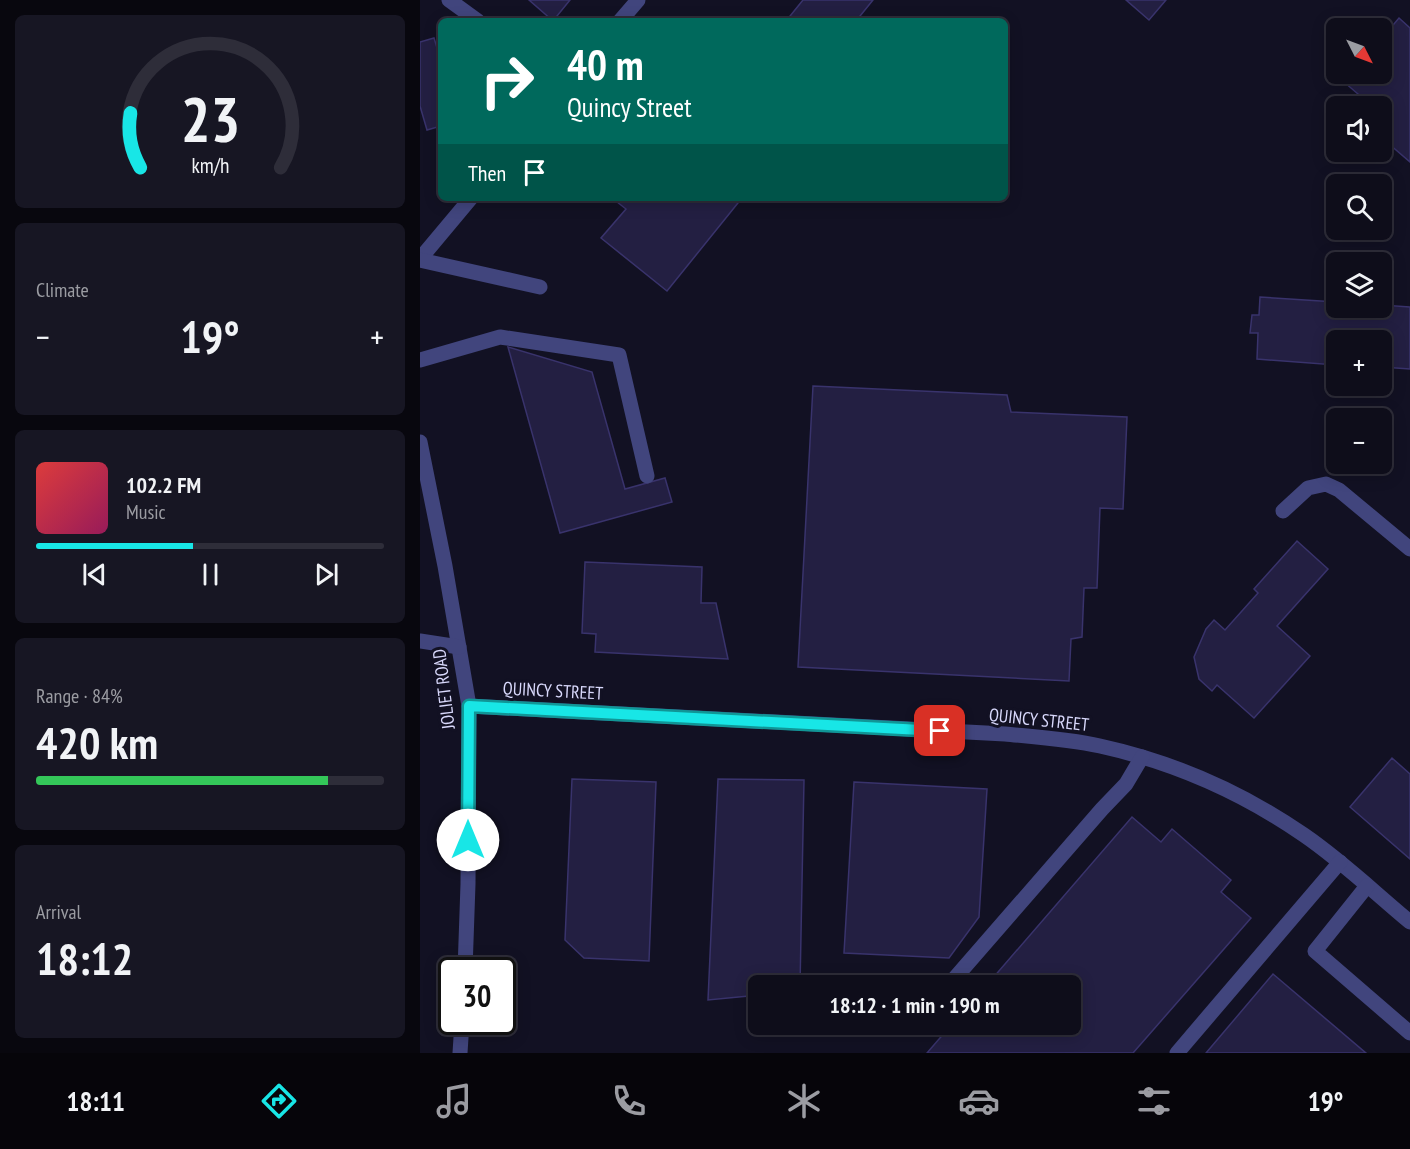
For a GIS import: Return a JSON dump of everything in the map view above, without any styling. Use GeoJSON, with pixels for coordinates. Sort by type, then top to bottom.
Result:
{"type":"FeatureCollection","features":[{"type":"Feature","properties":{"kind":"street"},"geometry":{"type":"LineString","coordinates":[[449,0],[474,18]]}},
{"type":"Feature","properties":{"kind":"street"},"geometry":{"type":"LineString","coordinates":[[623,18],[638,0]]}},
{"type":"Feature","properties":{"kind":"street"},"geometry":{"type":"LineString","coordinates":[[469,201],[420,260],[540,287]]}},
{"type":"Feature","properties":{"kind":"street"},"geometry":{"type":"LineString","coordinates":[[420,360],[500,337],[619,356],[647,476]]}},
{"type":"Feature","properties":{"kind":"street","name":"JOLIET ROAD"},"geometry":{"type":"LineString","coordinates":[[420,442],[469,706],[465,957]]}},
{"type":"Feature","properties":{"kind":"street"},"geometry":{"type":"LineString","coordinates":[[1283,511],[1308,488],[1326,484],[1340,490],[1410,549]]}},
{"type":"Feature","properties":{"kind":"street"},"geometry":{"type":"LineString","coordinates":[[420,641],[459,647]]}},
{"type":"Feature","properties":{"kind":"street","name":"QUINCY STREET"},"geometry":{"type":"LineString","coordinates":[[469,706],[1005,734],[1068,740],[1099,746],[1165,764],[1201,778],[1274,815],[1340,862],[1410,922]]}},
{"type":"Feature","properties":{"kind":"street"},"geometry":{"type":"LineString","coordinates":[[958,975],[1126,784],[1142,757]]}},
{"type":"Feature","properties":{"kind":"street"},"geometry":{"type":"LineString","coordinates":[[1177,1053],[1340,862]]}},
{"type":"Feature","properties":{"kind":"street"},"geometry":{"type":"LineString","coordinates":[[1367,886],[1315,951],[1410,1033]]}},
{"type":"Feature","properties":{"kind":"street"},"geometry":{"type":"LineString","coordinates":[[460,1053],[461,1035]]}},
{"type":"Feature","properties":{"kind":"building"},"geometry":{"type":"Polygon","coordinates":[[[529,0],[570,0],[555,18],[550,18],[529,0]]]}},
{"type":"Feature","properties":{"kind":"building"},"geometry":{"type":"Polygon","coordinates":[[[803,0],[873,0],[858,18],[788,18],[803,0]]]}},
{"type":"Feature","properties":{"kind":"building"},"geometry":{"type":"Polygon","coordinates":[[[1126,0],[1166,0],[1149,20],[1126,0]]]}},
{"type":"Feature","properties":{"kind":"building"},"geometry":{"type":"Polygon","coordinates":[[[1399,18],[1410,28],[1410,162],[1392,147],[1392,96],[1360,96],[1346,84],[1392,84],[1392,26],[1399,18]]]}},
{"type":"Feature","properties":{"kind":"building"},"geometry":{"type":"Polygon","coordinates":[[[434,38],[438,51],[438,127],[427,130],[420,106],[420,42],[434,38]]]}},
{"type":"Feature","properties":{"kind":"building"},"geometry":{"type":"Polygon","coordinates":[[[616,201],[740,201],[667,291],[601,238],[626,209],[616,201]]]}},
{"type":"Feature","properties":{"kind":"building"},"geometry":{"type":"Polygon","coordinates":[[[1260,297],[1326,301],[1326,318],[1392,318],[1392,306],[1410,307],[1410,369],[1392,368],[1392,330],[1326,330],[1326,364],[1257,359],[1258,333],[1250,333],[1252,315],[1259,315],[1260,297]]]}},
{"type":"Feature","properties":{"kind":"building"},"geometry":{"type":"Polygon","coordinates":[[[508,347],[592,372],[625,489],[665,478],[672,502],[560,533],[508,347]]]}},
{"type":"Feature","properties":{"kind":"building"},"geometry":{"type":"Polygon","coordinates":[[[813,386],[1007,395],[1011,412],[1127,417],[1123,509],[1100,508],[1097,588],[1084,588],[1082,637],[1071,639],[1069,681],[798,667],[813,386]]]}},
{"type":"Feature","properties":{"kind":"building"},"geometry":{"type":"Polygon","coordinates":[[[1297,541],[1328,569],[1277,626],[1310,656],[1254,718],[1217,685],[1212,691],[1199,679],[1194,657],[1206,629],[1214,620],[1225,630],[1258,593],[1254,589],[1297,541]]]}},
{"type":"Feature","properties":{"kind":"building"},"geometry":{"type":"Polygon","coordinates":[[[585,562],[702,567],[701,603],[716,603],[728,659],[595,652],[596,634],[582,633],[585,562]]]}},
{"type":"Feature","properties":{"kind":"building"},"geometry":{"type":"Polygon","coordinates":[[[1392,758],[1410,774],[1410,859],[1350,807],[1392,758]]]}},
{"type":"Feature","properties":{"kind":"building"},"geometry":{"type":"Polygon","coordinates":[[[572,779],[656,782],[649,961],[584,958],[565,940],[572,779]]]}},
{"type":"Feature","properties":{"kind":"building"},"geometry":{"type":"Polygon","coordinates":[[[718,779],[804,780],[800,975],[748,975],[748,996],[708,1000],[718,779]]]}},
{"type":"Feature","properties":{"kind":"building"},"geometry":{"type":"Polygon","coordinates":[[[854,782],[987,789],[979,917],[949,958],[844,953],[854,782]]]}},
{"type":"Feature","properties":{"kind":"building"},"geometry":{"type":"Polygon","coordinates":[[[1132,817],[1161,842],[1172,829],[1231,880],[1221,892],[1251,918],[1133,1053],[927,1053],[943,1035],[1081,1035],[1081,975],[996,975],[1132,817]]]}},
{"type":"Feature","properties":{"kind":"building"},"geometry":{"type":"Polygon","coordinates":[[[1273,974],[1366,1053],[1206,1053],[1273,974]]]}},
{"type":"Feature","properties":{"kind":"route"},"geometry":{"type":"LineString","coordinates":[[468,840],[469,706],[940,731]]}}]}
